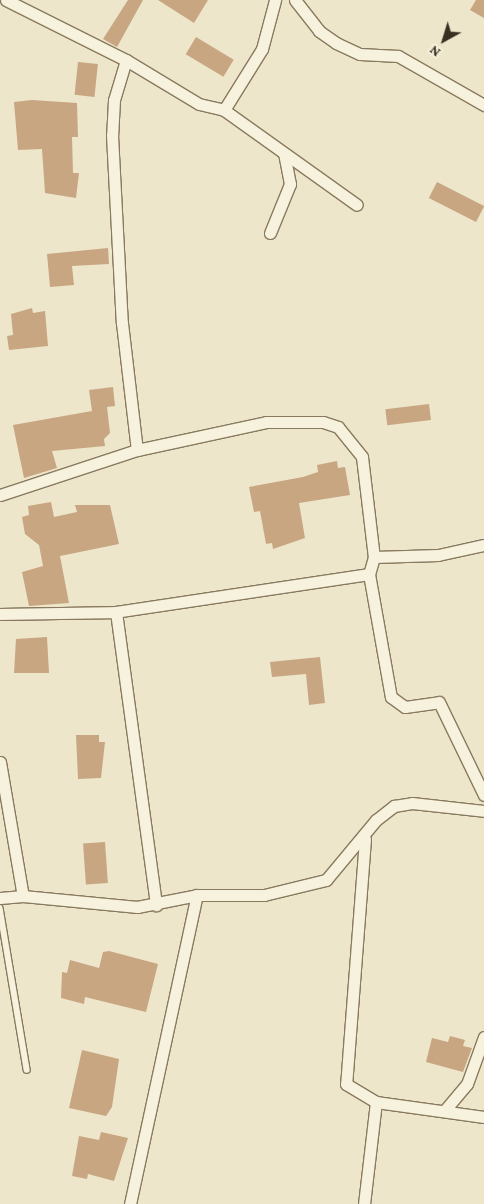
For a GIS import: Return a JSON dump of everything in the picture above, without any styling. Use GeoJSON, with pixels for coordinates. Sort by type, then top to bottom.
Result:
{"type":"FeatureCollection","features":[{"type":"Feature","properties":{"kind":"street"},"geometry":{"type":"LineString","coordinates":[[6,0],[126,60],[199,104],[224,110],[358,205]]}},
{"type":"Feature","properties":{"kind":"street"},"geometry":{"type":"LineString","coordinates":[[224,110],[262,49],[275,0]]}},
{"type":"Feature","properties":{"kind":"street"},"geometry":{"type":"LineString","coordinates":[[295,0],[319,31],[336,43],[360,54],[398,56],[482,99]]}},
{"type":"Feature","properties":{"kind":"street"},"geometry":{"type":"LineString","coordinates":[[126,60],[114,100],[112,135],[122,323],[137,450]]}},
{"type":"Feature","properties":{"kind":"street"},"geometry":{"type":"LineString","coordinates":[[270,233],[290,184],[284,154]]}},
{"type":"Feature","properties":{"kind":"street"},"geometry":{"type":"LineString","coordinates":[[0,495],[137,450],[266,422],[323,422],[338,427],[362,457],[374,558],[369,574],[391,697],[404,707],[439,702],[484,795]]}},
{"type":"Feature","properties":{"kind":"street"},"geometry":{"type":"LineString","coordinates":[[374,558],[438,556],[484,545]]}},
{"type":"Feature","properties":{"kind":"street"},"geometry":{"type":"LineString","coordinates":[[0,614],[116,612],[369,574]]}},
{"type":"Feature","properties":{"kind":"street"},"geometry":{"type":"LineString","coordinates":[[116,612],[156,905]]}},
{"type":"Feature","properties":{"kind":"street"},"geometry":{"type":"LineString","coordinates":[[0,762],[24,896]]}},
{"type":"Feature","properties":{"kind":"street"},"geometry":{"type":"LineString","coordinates":[[0,898],[24,896],[156,905],[197,895],[264,895],[326,880],[364,839],[376,820],[394,806],[412,803],[484,811]]}},
{"type":"Feature","properties":{"kind":"street"},"geometry":{"type":"LineString","coordinates":[[364,839],[346,1084],[376,1102],[445,1110],[484,1117]]}},
{"type":"Feature","properties":{"kind":"street"},"geometry":{"type":"LineString","coordinates":[[130,1204],[197,895]]}},
{"type":"Feature","properties":{"kind":"street"},"geometry":{"type":"LineString","coordinates":[[445,1110],[467,1084],[484,1037]]}},
{"type":"Feature","properties":{"kind":"street"},"geometry":{"type":"LineString","coordinates":[[364,1204],[376,1102]]}},
{"type":"Feature","properties":{"kind":"lane"},"geometry":{"type":"LineString","coordinates":[[0,908],[27,1070]]}},
{"type":"Feature","properties":{"kind":"building"},"geometry":{"type":"Polygon","coordinates":[[[128,0],[143,0],[117,47],[103,39],[128,0]]]}},
{"type":"Feature","properties":{"kind":"building"},"geometry":{"type":"Polygon","coordinates":[[[158,0],[208,0],[194,23],[158,0]]]}},
{"type":"Feature","properties":{"kind":"building"},"geometry":{"type":"Polygon","coordinates":[[[476,0],[484,0],[484,18],[470,10],[476,0]]]}},
{"type":"Feature","properties":{"kind":"building"},"geometry":{"type":"Polygon","coordinates":[[[196,37],[234,60],[223,77],[186,54],[196,37]]]}},
{"type":"Feature","properties":{"kind":"building"},"geometry":{"type":"Polygon","coordinates":[[[78,62],[98,64],[94,97],[75,95],[78,62]]]}},
{"type":"Feature","properties":{"kind":"building"},"geometry":{"type":"Polygon","coordinates":[[[32,100],[77,103],[78,137],[72,137],[73,173],[79,173],[76,198],[45,193],[42,149],[18,150],[14,102],[32,100]]]}},
{"type":"Feature","properties":{"kind":"building"},"geometry":{"type":"Polygon","coordinates":[[[437,182],[484,206],[476,222],[429,198],[437,182]]]}},
{"type":"Feature","properties":{"kind":"building"},"geometry":{"type":"Polygon","coordinates":[[[108,248],[109,264],[72,266],[74,285],[50,287],[47,254],[108,248]]]}},
{"type":"Feature","properties":{"kind":"building"},"geometry":{"type":"Polygon","coordinates":[[[32,308],[33,313],[45,311],[48,346],[9,350],[7,336],[13,335],[11,314],[32,308]]]}},
{"type":"Feature","properties":{"kind":"building"},"geometry":{"type":"Polygon","coordinates":[[[113,387],[115,406],[107,407],[110,433],[104,439],[105,446],[52,451],[57,468],[24,478],[13,425],[92,411],[89,390],[113,387]]]}},
{"type":"Feature","properties":{"kind":"building"},"geometry":{"type":"Polygon","coordinates":[[[429,404],[431,420],[387,425],[385,409],[429,404]]]}},
{"type":"Feature","properties":{"kind":"building"},"geometry":{"type":"Polygon","coordinates":[[[337,461],[338,468],[345,467],[350,495],[299,503],[305,538],[273,549],[272,543],[266,544],[260,511],[254,512],[249,487],[303,477],[318,472],[317,465],[337,461]]]}},
{"type":"Feature","properties":{"kind":"building"},"geometry":{"type":"Polygon","coordinates":[[[51,502],[54,517],[77,512],[75,505],[110,505],[119,544],[60,556],[69,603],[29,606],[22,572],[43,566],[39,545],[25,534],[22,517],[29,515],[28,506],[51,502]]]}},
{"type":"Feature","properties":{"kind":"building"},"geometry":{"type":"Polygon","coordinates":[[[47,637],[49,673],[14,673],[16,639],[47,637]]]}},
{"type":"Feature","properties":{"kind":"building"},"geometry":{"type":"Polygon","coordinates":[[[320,657],[325,703],[309,705],[306,674],[272,677],[270,662],[320,657]]]}},
{"type":"Feature","properties":{"kind":"building"},"geometry":{"type":"Polygon","coordinates":[[[76,735],[99,735],[99,742],[105,742],[101,778],[78,779],[76,735]]]}},
{"type":"Feature","properties":{"kind":"building"},"geometry":{"type":"Polygon","coordinates":[[[105,842],[108,883],[86,884],[83,844],[105,842]]]}},
{"type":"Feature","properties":{"kind":"building"},"geometry":{"type":"Polygon","coordinates":[[[109,951],[158,964],[146,1012],[85,997],[84,1004],[61,998],[62,972],[67,973],[70,960],[99,968],[103,952],[109,951]]]}},
{"type":"Feature","properties":{"kind":"building"},"geometry":{"type":"Polygon","coordinates":[[[450,1036],[465,1040],[463,1046],[472,1048],[463,1072],[426,1062],[432,1038],[448,1042],[450,1036]]]}},
{"type":"Feature","properties":{"kind":"building"},"geometry":{"type":"Polygon","coordinates":[[[82,1050],[119,1059],[112,1107],[106,1116],[69,1108],[82,1050]]]}},
{"type":"Feature","properties":{"kind":"building"},"geometry":{"type":"Polygon","coordinates":[[[101,1132],[128,1138],[114,1181],[88,1174],[87,1179],[72,1176],[79,1136],[99,1140],[101,1132]]]}}]}
